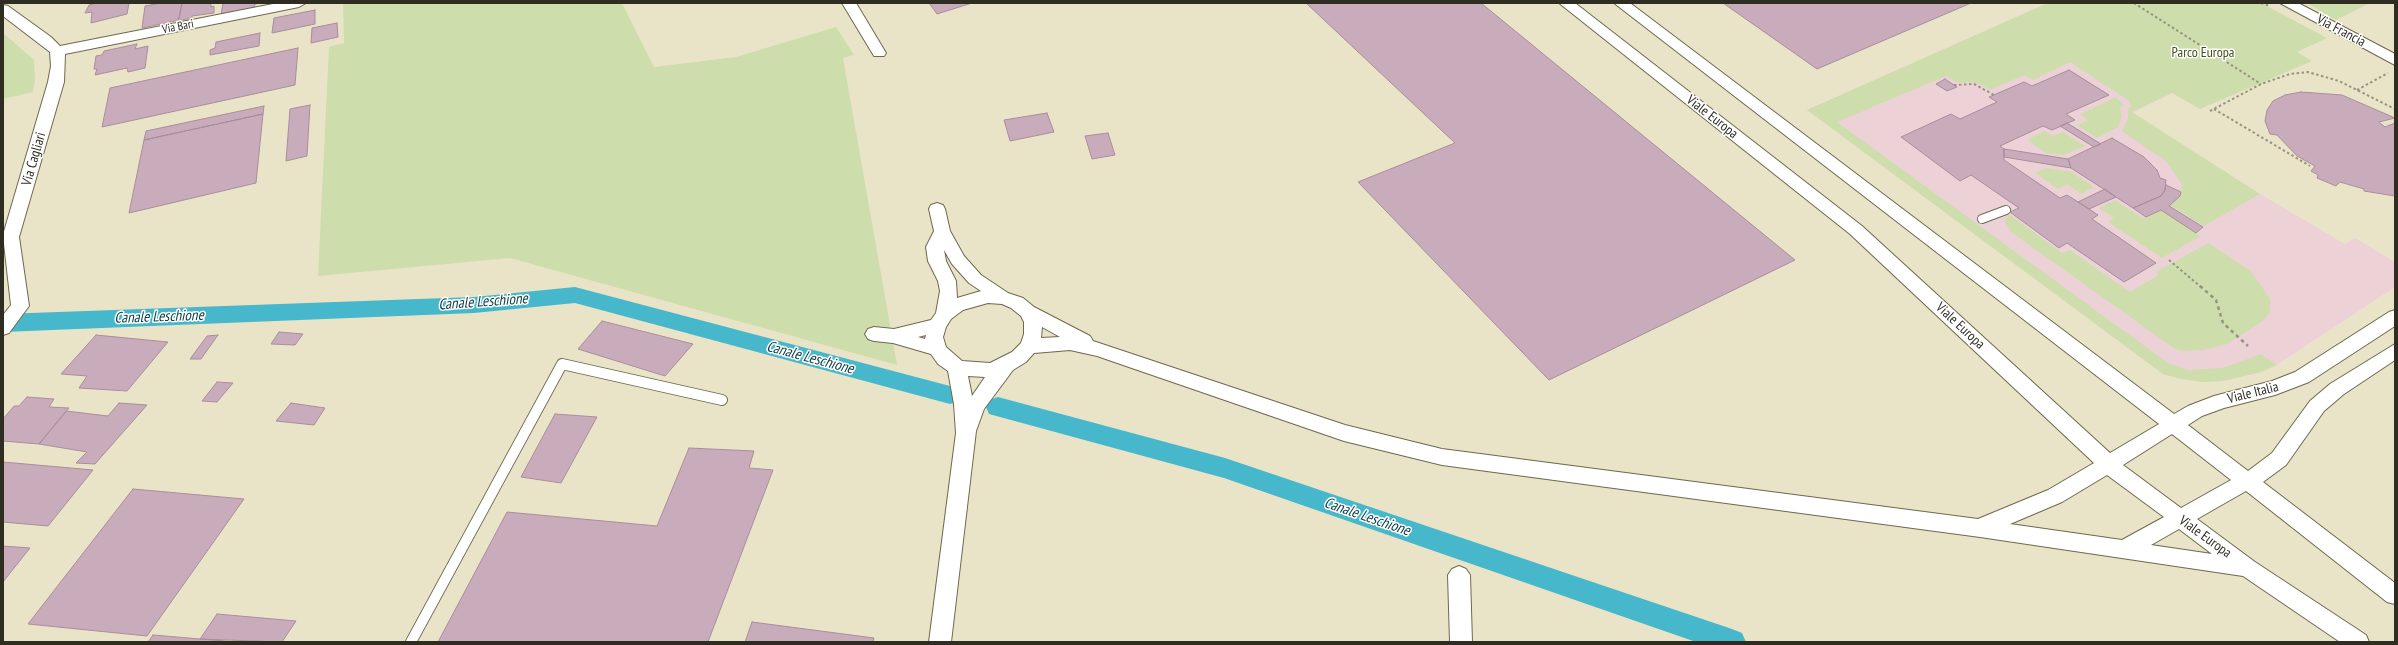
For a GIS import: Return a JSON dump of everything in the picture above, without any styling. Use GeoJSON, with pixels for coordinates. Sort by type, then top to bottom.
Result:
{"type":"FeatureCollection","features":[{"type":"Feature","properties":{"kind":"street","name":"Via Bari"},"geometry":{"type":"LineString","coordinates":[[57,51],[299,3]]}},
{"type":"Feature","properties":{"kind":"street"},"geometry":{"type":"LineString","coordinates":[[849,3],[879,52]]}},
{"type":"Feature","properties":{"kind":"street","name":"Viale Europa"},"geometry":{"type":"LineString","coordinates":[[1566,3],[1856,230],[2108,464],[2180,519],[2248,568],[2358,642]]}},
{"type":"Feature","properties":{"kind":"street"},"geometry":{"type":"LineString","coordinates":[[1621,3],[1956,257],[2246,482],[2395,595]]}},
{"type":"Feature","properties":{"kind":"street","name":"Via Francia"},"geometry":{"type":"LineString","coordinates":[[2280,5],[2395,65]]}},
{"type":"Feature","properties":{"kind":"street"},"geometry":{"type":"LineString","coordinates":[[3,9],[46,40],[57,51]]}},
{"type":"Feature","properties":{"kind":"street","name":"Via Cagliari"},"geometry":{"type":"LineString","coordinates":[[3,328],[20,306],[11,237],[56,82],[58,66],[57,51]]}},
{"type":"Feature","properties":{"kind":"street"},"geometry":{"type":"LineString","coordinates":[[937,209],[942,231],[958,260],[975,280],[1004,298],[1017,303],[1028,312],[1099,349]]}},
{"type":"Feature","properties":{"kind":"street"},"geometry":{"type":"LineString","coordinates":[[942,231],[935,247],[937,260],[948,281],[950,291],[934,337],[937,349],[945,359],[957,367],[972,370],[990,370],[1006,365]]}},
{"type":"Feature","properties":{"kind":"street"},"geometry":{"type":"LineString","coordinates":[[893,336],[941,319],[957,305],[972,299],[988,296],[1004,298]]}},
{"type":"Feature","properties":{"kind":"street"},"geometry":{"type":"LineString","coordinates":[[966,433],[975,407],[989,385],[1006,365],[1019,356],[1029,346],[1033,334],[1033,322],[1028,312]]}},
{"type":"Feature","properties":{"kind":"street","name":"Viale Italia"},"geometry":{"type":"LineString","coordinates":[[1980,528],[2044,502],[2171,424],[2208,405],[2275,388],[2295,380],[2395,317]]}},
{"type":"Feature","properties":{"kind":"street"},"geometry":{"type":"LineString","coordinates":[[874,334],[893,336],[937,349]]}},
{"type":"Feature","properties":{"kind":"street"},"geometry":{"type":"LineString","coordinates":[[1029,346],[1070,343],[1099,349],[1344,433],[1442,457],[1980,528],[2248,568]]}},
{"type":"Feature","properties":{"kind":"street"},"geometry":{"type":"LineString","coordinates":[[2125,549],[2246,482],[2279,459],[2317,406],[2336,390],[2395,351]]}},
{"type":"Feature","properties":{"kind":"street"},"geometry":{"type":"LineString","coordinates":[[940,642],[966,433],[964,404],[957,367]]}},
{"type":"Feature","properties":{"kind":"street"},"geometry":{"type":"LineString","coordinates":[[1459,575],[1461,642]]}},
{"type":"Feature","properties":{"kind":"lane"},"geometry":{"type":"LineString","coordinates":[[1982,219],[2006,210]]}},
{"type":"Feature","properties":{"kind":"lane"},"geometry":{"type":"LineString","coordinates":[[411,642],[562,364],[722,400]]}},
{"type":"Feature","properties":{"kind":"path"},"geometry":{"type":"LineString","coordinates":[[2134,3],[2261,84]]}},
{"type":"Feature","properties":{"kind":"path"},"geometry":{"type":"LineString","coordinates":[[2261,3],[2280,5]]}},
{"type":"Feature","properties":{"kind":"path"},"geometry":{"type":"LineString","coordinates":[[2357,90],[2395,65]]}},
{"type":"Feature","properties":{"kind":"path"},"geometry":{"type":"LineString","coordinates":[[2210,111],[2261,84],[2290,74],[2308,72],[2339,81],[2395,109]]}},
{"type":"Feature","properties":{"kind":"path"},"geometry":{"type":"LineString","coordinates":[[1954,85],[1974,84],[1994,95]]}},
{"type":"Feature","properties":{"kind":"path"},"geometry":{"type":"LineString","coordinates":[[2214,109],[2310,166]]}},
{"type":"Feature","properties":{"kind":"path"},"geometry":{"type":"LineString","coordinates":[[2169,260],[2216,300],[2223,323],[2248,346]]}},
{"type":"Feature","properties":{"kind":"shaded area"},"geometry":{"type":"Polygon","coordinates":[[[2032,10],[2172,93],[2132,113],[2260,194],[2345,244],[2355,238],[2395,262],[2395,287],[2277,365],[2261,372],[2223,381],[2203,382],[2181,379],[2163,374],[1807,110],[2032,10]]]}},
{"type":"Feature","properties":{"kind":"green space"},"geometry":{"type":"Polygon","coordinates":[[[343,3],[622,3],[654,67],[736,57],[836,27],[854,55],[843,58],[897,365],[510,258],[318,276],[329,47],[344,43],[343,3]]]}},
{"type":"Feature","properties":{"kind":"green space","name":"Parco Europa"},"geometry":{"type":"Polygon","coordinates":[[[2048,3],[2261,3],[2327,38],[2297,52],[2312,61],[2200,109],[2172,93],[2132,112],[2260,194],[2204,226],[2170,205],[2180,196],[2182,184],[2166,161],[2122,131],[2128,118],[2128,109],[2131,106],[2128,100],[2070,62],[2033,80],[2024,75],[1990,90],[1978,83],[1956,82],[1946,76],[1837,122],[2168,363],[2188,370],[2223,368],[2261,354],[2277,365],[2261,372],[2223,381],[2203,382],[2181,379],[2163,374],[1807,110],[2048,3]]]}},
{"type":"Feature","properties":{"kind":"green space"},"geometry":{"type":"Polygon","coordinates":[[[2307,3],[2370,3],[2336,20],[2307,3]]]}},
{"type":"Feature","properties":{"kind":"green space"},"geometry":{"type":"Polygon","coordinates":[[[3,33],[34,60],[35,80],[33,92],[3,99],[3,33]]]}},
{"type":"Feature","properties":{"kind":"green space"},"geometry":{"type":"Polygon","coordinates":[[[2116,97],[2124,105],[2120,108],[2122,117],[2118,127],[2097,138],[2077,125],[2088,120],[2080,114],[2116,97]]]}},
{"type":"Feature","properties":{"kind":"green space"},"geometry":{"type":"Polygon","coordinates":[[[2044,131],[2053,136],[2063,132],[2085,146],[2064,155],[2046,153],[2027,140],[2044,131]]]}},
{"type":"Feature","properties":{"kind":"green space"},"geometry":{"type":"Polygon","coordinates":[[[2046,168],[2072,172],[2094,187],[2081,194],[2067,184],[2058,189],[2035,173],[2046,168]]]}},
{"type":"Feature","properties":{"kind":"green space"},"geometry":{"type":"Polygon","coordinates":[[[2115,200],[2143,219],[2161,210],[2201,236],[2162,258],[2108,222],[2114,218],[2099,208],[2115,200]]]}},
{"type":"Feature","properties":{"kind":"green space"},"geometry":{"type":"Polygon","coordinates":[[[2009,214],[2062,253],[2070,250],[2130,292],[2159,275],[2156,272],[2208,243],[2251,271],[2270,299],[2270,312],[2264,320],[2227,344],[2203,350],[2182,351],[2175,349],[2011,232],[2005,222],[2009,214]]]}},
{"type":"Feature","properties":{"kind":"building"},"geometry":{"type":"Polygon","coordinates":[[[97,3],[129,3],[127,14],[91,23],[92,12],[85,13],[89,5],[97,3]]]}},
{"type":"Feature","properties":{"kind":"building"},"geometry":{"type":"Polygon","coordinates":[[[161,3],[182,3],[179,20],[142,28],[145,6],[161,3]]]}},
{"type":"Feature","properties":{"kind":"building"},"geometry":{"type":"Polygon","coordinates":[[[182,3],[211,3],[211,7],[214,6],[214,13],[192,16],[192,18],[178,21],[182,3]]]}},
{"type":"Feature","properties":{"kind":"building"},"geometry":{"type":"Polygon","coordinates":[[[223,3],[261,3],[255,4],[254,9],[221,15],[223,3]]]}},
{"type":"Feature","properties":{"kind":"building"},"geometry":{"type":"Polygon","coordinates":[[[929,3],[972,3],[937,14],[929,3]]]}},
{"type":"Feature","properties":{"kind":"building"},"geometry":{"type":"Polygon","coordinates":[[[1306,3],[1481,3],[1795,260],[1549,380],[1358,182],[1455,143],[1306,3]]]}},
{"type":"Feature","properties":{"kind":"building"},"geometry":{"type":"Polygon","coordinates":[[[1723,3],[1971,3],[1817,69],[1723,3]]]}},
{"type":"Feature","properties":{"kind":"building"},"geometry":{"type":"Polygon","coordinates":[[[315,10],[315,24],[272,33],[274,18],[315,10]]]}},
{"type":"Feature","properties":{"kind":"building"},"geometry":{"type":"Polygon","coordinates":[[[337,23],[338,37],[311,43],[312,28],[337,23]]]}},
{"type":"Feature","properties":{"kind":"building"},"geometry":{"type":"Polygon","coordinates":[[[260,33],[259,46],[210,55],[210,50],[215,48],[216,42],[260,33]]]}},
{"type":"Feature","properties":{"kind":"building"},"geometry":{"type":"Polygon","coordinates":[[[137,44],[135,49],[148,46],[145,68],[128,72],[127,68],[95,75],[97,69],[94,69],[96,56],[102,55],[104,51],[137,44]]]}},
{"type":"Feature","properties":{"kind":"building"},"geometry":{"type":"Polygon","coordinates":[[[298,48],[295,85],[102,127],[110,88],[298,48]]]}},
{"type":"Feature","properties":{"kind":"building"},"geometry":{"type":"Polygon","coordinates":[[[2069,70],[2109,95],[2066,114],[2075,120],[2052,130],[2043,126],[2000,146],[2004,149],[2004,160],[2060,198],[2067,195],[2098,215],[2092,219],[2156,263],[2124,282],[2067,243],[2059,248],[2010,212],[2019,208],[1971,175],[1960,181],[1901,137],[1951,114],[1960,119],[1997,102],[1989,97],[2024,82],[2032,86],[2069,70]]]}},
{"type":"Feature","properties":{"kind":"building"},"geometry":{"type":"Polygon","coordinates":[[[1945,79],[1957,87],[1947,91],[1936,84],[1945,79]]]}},
{"type":"Feature","properties":{"kind":"building"},"geometry":{"type":"Polygon","coordinates":[[[2301,92],[2342,95],[2395,118],[2379,122],[2385,127],[2395,123],[2395,196],[2364,191],[2364,189],[2340,182],[2336,186],[2317,178],[2318,175],[2311,171],[2315,166],[2297,156],[2277,135],[2270,134],[2265,121],[2267,110],[2273,101],[2285,95],[2301,92]]]}},
{"type":"Feature","properties":{"kind":"building"},"geometry":{"type":"Polygon","coordinates":[[[310,105],[307,156],[286,161],[290,109],[310,105]]]}},
{"type":"Feature","properties":{"kind":"building"},"geometry":{"type":"Polygon","coordinates":[[[264,106],[263,114],[144,140],[146,131],[264,106]]]}},
{"type":"Feature","properties":{"kind":"building"},"geometry":{"type":"Polygon","coordinates":[[[1047,113],[1054,132],[1010,141],[1004,120],[1047,113]]]}},
{"type":"Feature","properties":{"kind":"building"},"geometry":{"type":"Polygon","coordinates":[[[263,114],[256,183],[129,213],[144,140],[263,114]]]}},
{"type":"Feature","properties":{"kind":"building"},"geometry":{"type":"Polygon","coordinates":[[[2067,123],[2101,144],[2094,147],[2060,126],[2067,123]]]}},
{"type":"Feature","properties":{"kind":"building"},"geometry":{"type":"Polygon","coordinates":[[[1108,133],[1115,155],[1092,159],[1085,136],[1108,133]]]}},
{"type":"Feature","properties":{"kind":"building"},"geometry":{"type":"Polygon","coordinates":[[[2112,138],[2144,157],[2157,170],[2160,178],[2166,180],[2165,190],[2161,196],[2133,208],[2071,168],[2068,159],[2112,138]]]}},
{"type":"Feature","properties":{"kind":"building"},"geometry":{"type":"Polygon","coordinates":[[[2004,149],[2068,159],[2071,168],[2004,157],[2004,149]]]}},
{"type":"Feature","properties":{"kind":"building"},"geometry":{"type":"Polygon","coordinates":[[[2166,185],[2181,192],[2180,196],[2169,206],[2203,227],[2196,233],[2161,210],[2146,217],[2133,208],[2161,196],[2166,185]]]}},
{"type":"Feature","properties":{"kind":"building"},"geometry":{"type":"Polygon","coordinates":[[[2105,189],[2116,197],[2089,209],[2078,202],[2105,189]]]}},
{"type":"Feature","properties":{"kind":"building"},"geometry":{"type":"Polygon","coordinates":[[[602,321],[693,344],[665,376],[578,349],[602,321]]]}},
{"type":"Feature","properties":{"kind":"building"},"geometry":{"type":"Polygon","coordinates":[[[279,332],[303,334],[295,345],[271,344],[279,332]]]}},
{"type":"Feature","properties":{"kind":"building"},"geometry":{"type":"Polygon","coordinates":[[[96,335],[168,342],[127,391],[79,388],[87,376],[61,374],[96,335]]]}},
{"type":"Feature","properties":{"kind":"building"},"geometry":{"type":"Polygon","coordinates":[[[218,335],[201,359],[190,359],[207,336],[218,335]]]}},
{"type":"Feature","properties":{"kind":"building"},"geometry":{"type":"Polygon","coordinates":[[[217,382],[233,383],[217,402],[202,401],[217,382]]]}},
{"type":"Feature","properties":{"kind":"building"},"geometry":{"type":"Polygon","coordinates":[[[27,397],[54,399],[49,407],[69,408],[39,444],[3,441],[3,419],[14,406],[19,406],[27,397]]]}},
{"type":"Feature","properties":{"kind":"building"},"geometry":{"type":"Polygon","coordinates":[[[119,403],[147,405],[95,464],[76,463],[87,452],[39,444],[66,411],[108,416],[119,403]]]}},
{"type":"Feature","properties":{"kind":"building"},"geometry":{"type":"Polygon","coordinates":[[[291,403],[325,408],[314,425],[276,421],[291,403]]]}},
{"type":"Feature","properties":{"kind":"building"},"geometry":{"type":"Polygon","coordinates":[[[555,414],[597,417],[561,483],[521,477],[555,414]]]}},
{"type":"Feature","properties":{"kind":"building"},"geometry":{"type":"Polygon","coordinates":[[[689,448],[754,451],[749,468],[773,470],[708,642],[438,642],[507,512],[657,526],[689,448]]]}},
{"type":"Feature","properties":{"kind":"building"},"geometry":{"type":"Polygon","coordinates":[[[3,462],[93,470],[48,526],[3,522],[3,462]]]}},
{"type":"Feature","properties":{"kind":"building"},"geometry":{"type":"Polygon","coordinates":[[[133,489],[244,499],[147,636],[28,624],[133,489]]]}},
{"type":"Feature","properties":{"kind":"building"},"geometry":{"type":"Polygon","coordinates":[[[3,546],[30,548],[3,582],[3,546]]]}},
{"type":"Feature","properties":{"kind":"building"},"geometry":{"type":"Polygon","coordinates":[[[217,614],[296,621],[282,642],[200,639],[217,614]]]}},
{"type":"Feature","properties":{"kind":"building"},"geometry":{"type":"Polygon","coordinates":[[[752,622],[874,638],[873,642],[745,642],[752,622]]]}},
{"type":"Feature","properties":{"kind":"building"},"geometry":{"type":"Polygon","coordinates":[[[153,635],[200,639],[237,642],[148,642],[153,635]]]}},
{"type":"Feature","properties":{"kind":"waterway","name":"Canale Leschione"},"geometry":{"type":"LineString","coordinates":[[3,323],[474,305],[575,295],[950,395]]}},
{"type":"Feature","properties":{"kind":"waterway","name":"Canale Leschione"},"geometry":{"type":"LineString","coordinates":[[998,407],[1225,468],[1732,642]]}}]}
